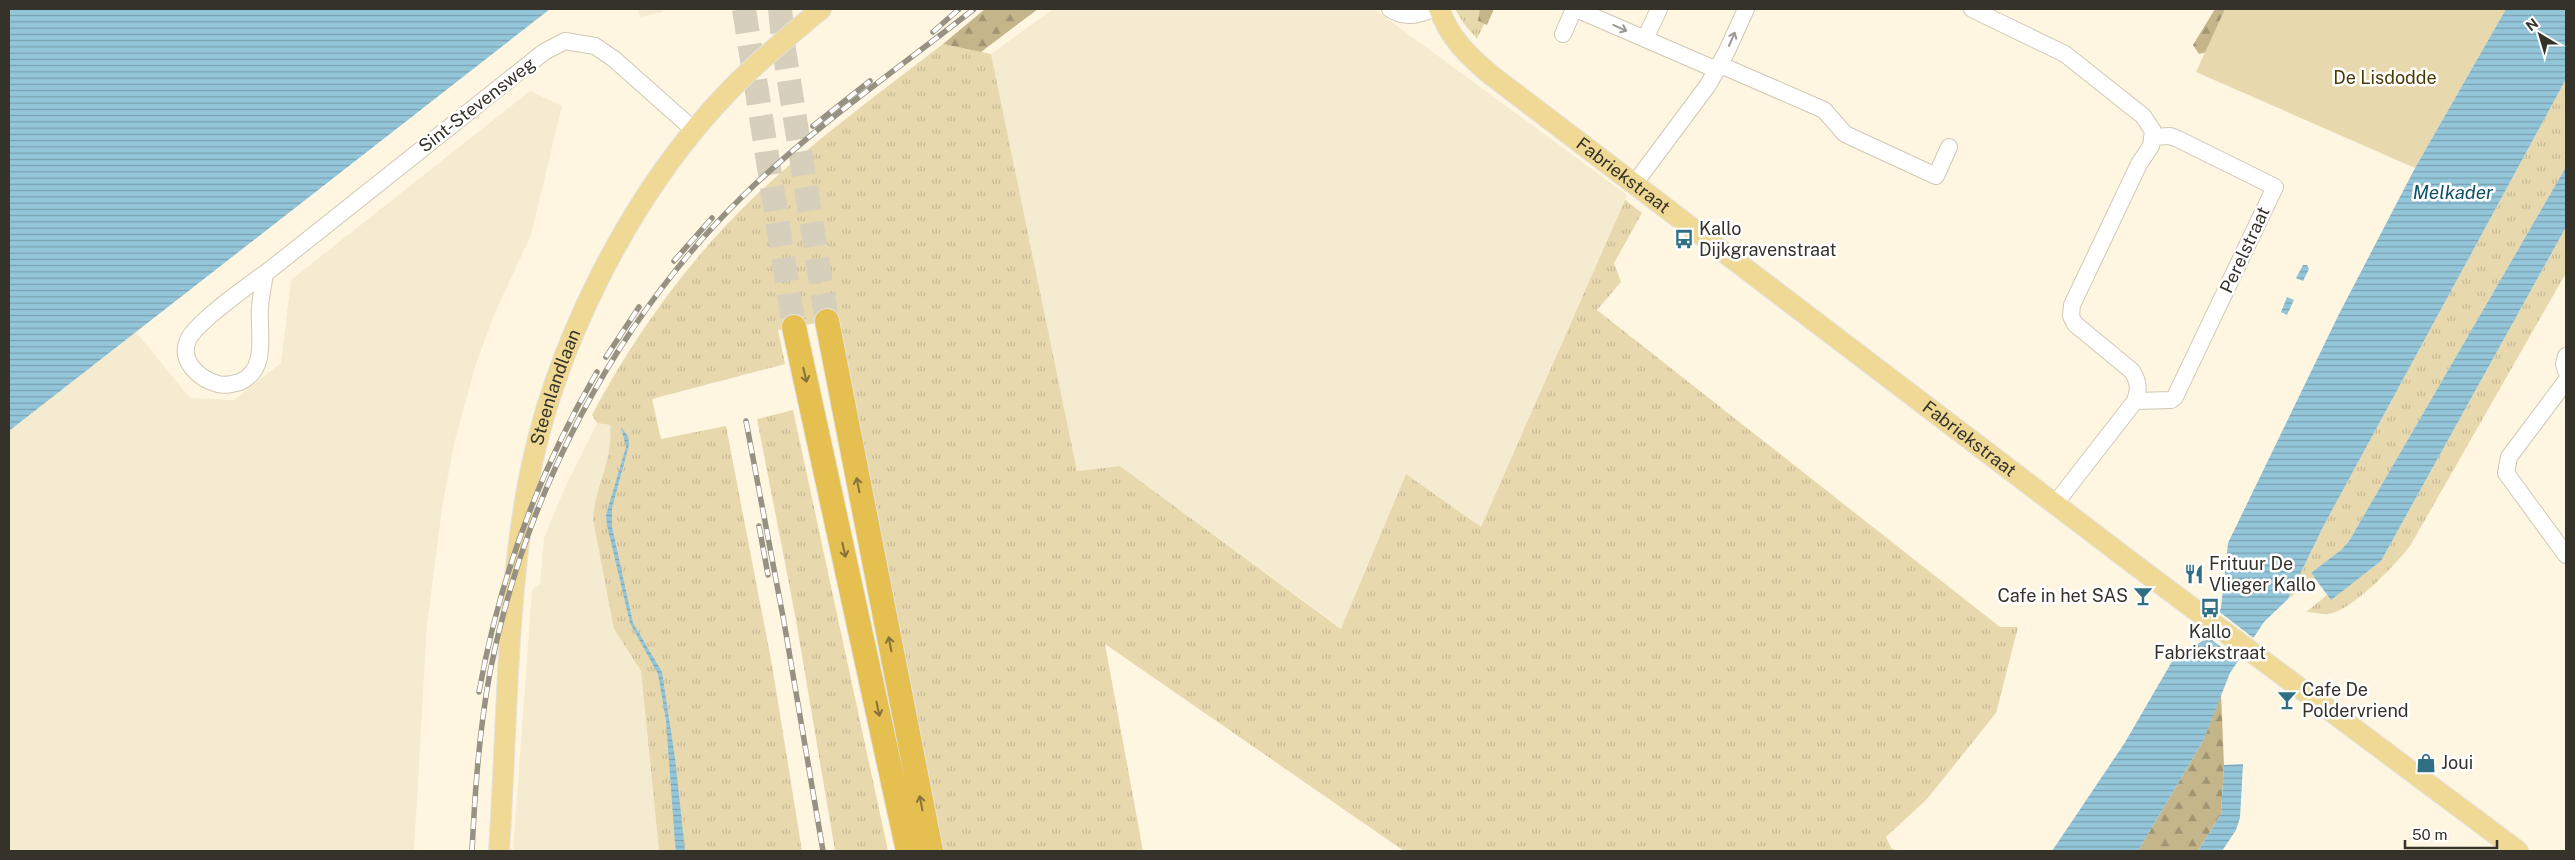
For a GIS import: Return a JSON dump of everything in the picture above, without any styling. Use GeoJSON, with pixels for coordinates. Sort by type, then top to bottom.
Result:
{"type":"FeatureCollection","features":[{"type":"Feature","properties":{"kind":"highway"},"geometry":{"type":"LineString","coordinates":[[827,321],[931,851]]}},
{"type":"Feature","properties":{"kind":"highway"},"geometry":{"type":"LineString","coordinates":[[794,327],[908,851]]}},
{"type":"Feature","properties":{"kind":"main road","name":"Steenlandlaan"},"geometry":{"type":"LineString","coordinates":[[500,851],[516,572],[523,517],[535,455],[569,347],[598,283],[631,222],[695,131],[728,92],[764,57],[821,9]]}},
{"type":"Feature","properties":{"kind":"main road","name":"Fabriekstraat"},"geometry":{"type":"LineString","coordinates":[[1439,9],[1447,29],[1464,52],[2055,504],[2518,851]]}},
{"type":"Feature","properties":{"kind":"street"},"geometry":{"type":"LineString","coordinates":[[1390,9],[1400,16],[1413,15],[1432,9]]}},
{"type":"Feature","properties":{"kind":"street"},"geometry":{"type":"LineString","coordinates":[[1562,34],[1575,9],[1710,67],[1725,67],[1824,110],[1845,134],[1936,176],[1949,147]]}},
{"type":"Feature","properties":{"kind":"street"},"geometry":{"type":"LineString","coordinates":[[1645,39],[1658,9]]}},
{"type":"Feature","properties":{"kind":"street"},"geometry":{"type":"LineString","coordinates":[[1635,183],[1708,85],[1746,9]]}},
{"type":"Feature","properties":{"kind":"street"},"geometry":{"type":"LineString","coordinates":[[1972,9],[2065,54],[2143,116],[2151,126],[2152,137],[2148,152],[2139,164],[2072,305],[2071,316],[2079,330],[2132,371],[2138,380],[2138,391],[2135,401],[2055,504]]}},
{"type":"Feature","properties":{"kind":"street","name":"Sint-Stevensweg"},"geometry":{"type":"LineString","coordinates":[[265,274],[260,308],[261,347],[257,364],[250,377],[234,384],[219,385],[200,376],[189,365],[186,350],[188,339],[200,325],[544,52],[565,41],[595,46],[614,59],[695,131]]}},
{"type":"Feature","properties":{"kind":"street","name":"Perelstraat"},"geometry":{"type":"LineString","coordinates":[[2135,401],[2171,400],[2175,397],[2275,186],[2178,139],[2170,136],[2152,137]]}},
{"type":"Feature","properties":{"kind":"street"},"geometry":{"type":"LineString","coordinates":[[2566,356],[2564,364],[2566,371]]}},
{"type":"Feature","properties":{"kind":"street"},"geometry":{"type":"LineString","coordinates":[[2566,381],[2509,457],[2506,473],[2566,554]]}},
{"type":"Feature","properties":{"kind":"shaded area"},"geometry":{"type":"Polygon","coordinates":[[[638,9],[662,9],[663,12],[640,17],[638,9]]]}},
{"type":"Feature","properties":{"kind":"shaded area"},"geometry":{"type":"Polygon","coordinates":[[[1053,9],[1374,9],[1627,195],[1481,528],[1406,474],[1342,629],[1120,466],[1077,471],[991,54],[1053,9]]]}},
{"type":"Feature","properties":{"kind":"shaded area"},"geometry":{"type":"Polygon","coordinates":[[[530,91],[562,106],[531,235],[494,315],[476,364],[454,444],[442,508],[427,625],[414,851],[9,851],[9,431],[136,332],[190,398],[234,400],[281,363],[291,280],[530,91]]]}},
{"type":"Feature","properties":{"kind":"shaded area"},"geometry":{"type":"Polygon","coordinates":[[[597,423],[610,425],[611,445],[608,463],[614,629],[641,671],[659,851],[513,851],[532,590],[540,584],[544,538],[566,485],[597,423]]]}},
{"type":"Feature","properties":{"kind":"green space"},"geometry":{"type":"Polygon","coordinates":[[[985,9],[1038,9],[981,52],[943,44],[985,9]]]}},
{"type":"Feature","properties":{"kind":"green space"},"geometry":{"type":"Polygon","coordinates":[[[1455,9],[1491,9],[1477,39],[1464,24],[1455,9]]]}},
{"type":"Feature","properties":{"kind":"green space"},"geometry":{"type":"Polygon","coordinates":[[[1480,9],[1494,9],[1487,25],[1478,21],[1480,9]]]}},
{"type":"Feature","properties":{"kind":"green space"},"geometry":{"type":"Polygon","coordinates":[[[2215,9],[2232,9],[2215,50],[2199,54],[2193,45],[2215,9]]]}},
{"type":"Feature","properties":{"kind":"green space","name":"De Lisdodde"},"geometry":{"type":"Polygon","coordinates":[[[2225,9],[2506,9],[2415,168],[2196,72],[2225,9]]]}},
{"type":"Feature","properties":{"kind":"green space"},"geometry":{"type":"Polygon","coordinates":[[[943,44],[991,54],[1077,471],[1120,466],[1341,629],[1406,474],[1481,527],[1625,200],[1642,213],[1614,263],[1621,282],[1597,310],[2000,627],[2018,627],[1996,713],[1927,799],[1886,837],[1891,848],[1896,851],[1404,851],[1105,644],[1143,851],[943,851],[838,319],[778,330],[785,364],[652,399],[661,439],[726,426],[772,665],[802,851],[659,851],[641,671],[614,629],[593,519],[597,494],[609,451],[610,425],[597,423],[592,415],[626,357],[663,301],[705,248],[728,223],[774,178],[798,158],[845,119],[943,44]]]}},
{"type":"Feature","properties":{"kind":"green space"},"geometry":{"type":"Polygon","coordinates":[[[2566,79],[2566,167],[2349,541],[2341,550],[2311,573],[2315,579],[2288,599],[2324,525],[2566,79]]]}},
{"type":"Feature","properties":{"kind":"green space"},"geometry":{"type":"Polygon","coordinates":[[[2566,227],[2566,273],[2410,546],[2373,586],[2339,611],[2329,614],[2306,612],[2327,595],[2331,599],[2381,561],[2566,227]]]}},
{"type":"Feature","properties":{"kind":"green space"},"geometry":{"type":"Polygon","coordinates":[[[793,410],[888,851],[835,851],[796,620],[757,419],[793,410]]]}},
{"type":"Feature","properties":{"kind":"green space"},"geometry":{"type":"Polygon","coordinates":[[[2221,694],[2224,765],[2221,814],[2198,851],[2138,851],[2203,741],[2221,694]]]}},
{"type":"Feature","properties":{"kind":"water"},"geometry":{"type":"Polygon","coordinates":[[[9,9],[550,9],[9,431],[9,9]]]}},
{"type":"Feature","properties":{"kind":"water","name":"Melkader"},"geometry":{"type":"Polygon","coordinates":[[[2506,9],[2566,9],[2566,79],[2324,525],[2288,599],[2264,622],[2230,673],[2203,741],[2138,851],[2052,851],[2124,744],[2174,658],[2206,639],[2221,608],[2228,543],[2339,314],[2415,168],[2506,9]]]}},
{"type":"Feature","properties":{"kind":"water"},"geometry":{"type":"Polygon","coordinates":[[[2566,167],[2566,227],[2381,561],[2331,600],[2311,573],[2341,550],[2349,541],[2566,167]]]}},
{"type":"Feature","properties":{"kind":"water"},"geometry":{"type":"Polygon","coordinates":[[[2303,265],[2307,265],[2309,269],[2303,281],[2296,278],[2303,265]]]}},
{"type":"Feature","properties":{"kind":"water"},"geometry":{"type":"Polygon","coordinates":[[[2287,297],[2294,300],[2287,315],[2281,312],[2287,297]]]}},
{"type":"Feature","properties":{"kind":"water"},"geometry":{"type":"Polygon","coordinates":[[[621,427],[628,436],[629,445],[612,508],[612,527],[633,623],[662,672],[675,758],[685,851],[676,851],[666,720],[658,674],[630,623],[607,525],[606,515],[626,447],[621,427]]]}},
{"type":"Feature","properties":{"kind":"water"},"geometry":{"type":"Polygon","coordinates":[[[2243,764],[2240,818],[2236,830],[2222,851],[2198,851],[2221,814],[2224,765],[2243,764]]]}},
{"type":"Feature","properties":{"kind":"pier"},"geometry":{"type":"Polygon","coordinates":[[[2217,610],[2256,640],[2241,661],[2205,635],[2217,610]]]}},
{"type":"Feature","properties":{"kind":"tunnel"},"geometry":{"type":"LineString","coordinates":[[744,9],[794,327]]}},
{"type":"Feature","properties":{"kind":"tunnel"},"geometry":{"type":"LineString","coordinates":[[780,9],[784,49],[827,321]]}},
{"type":"Feature","properties":{"kind":"railway"},"geometry":{"type":"LineString","coordinates":[[933,32],[959,9]]}},
{"type":"Feature","properties":{"kind":"railway"},"geometry":{"type":"LineString","coordinates":[[472,851],[483,717],[490,672],[506,606],[526,540],[552,476],[582,413],[617,353],[656,296],[699,243],[746,193],[828,121],[974,9]]}},
{"type":"Feature","properties":{"kind":"railway"},"geometry":{"type":"LineString","coordinates":[[813,126],[870,81]]}},
{"type":"Feature","properties":{"kind":"railway"},"geometry":{"type":"LineString","coordinates":[[674,261],[712,218]]}},
{"type":"Feature","properties":{"kind":"railway"},"geometry":{"type":"LineString","coordinates":[[606,357],[639,307]]}},
{"type":"Feature","properties":{"kind":"railway"},"geometry":{"type":"LineString","coordinates":[[479,692],[487,650],[498,609],[524,527],[539,487],[557,448],[597,372]]}},
{"type":"Feature","properties":{"kind":"railway"},"geometry":{"type":"LineString","coordinates":[[746,421],[784,622],[823,851]]}},
{"type":"Feature","properties":{"kind":"railway"},"geometry":{"type":"LineString","coordinates":[[759,526],[768,575]]}},
{"type":"Feature","properties":{"kind":"place","name":"Kallo Dijkgravenstraat"},"geometry":{"type":"Point","coordinates":[1684,239]}},
{"type":"Feature","properties":{"kind":"place","name":"Frituur De Vlieger Kallo"},"geometry":{"type":"Point","coordinates":[2194,574]}},
{"type":"Feature","properties":{"kind":"place","name":"Cafe in het SAS"},"geometry":{"type":"Point","coordinates":[2143,596]}},
{"type":"Feature","properties":{"kind":"place","name":"Kallo Fabriekstraat"},"geometry":{"type":"Point","coordinates":[2210,608]}},
{"type":"Feature","properties":{"kind":"place","name":"Cafe De Poldervriend"},"geometry":{"type":"Point","coordinates":[2287,700]}},
{"type":"Feature","properties":{"kind":"place","name":"Joui"},"geometry":{"type":"Point","coordinates":[2426,763]}}]}
